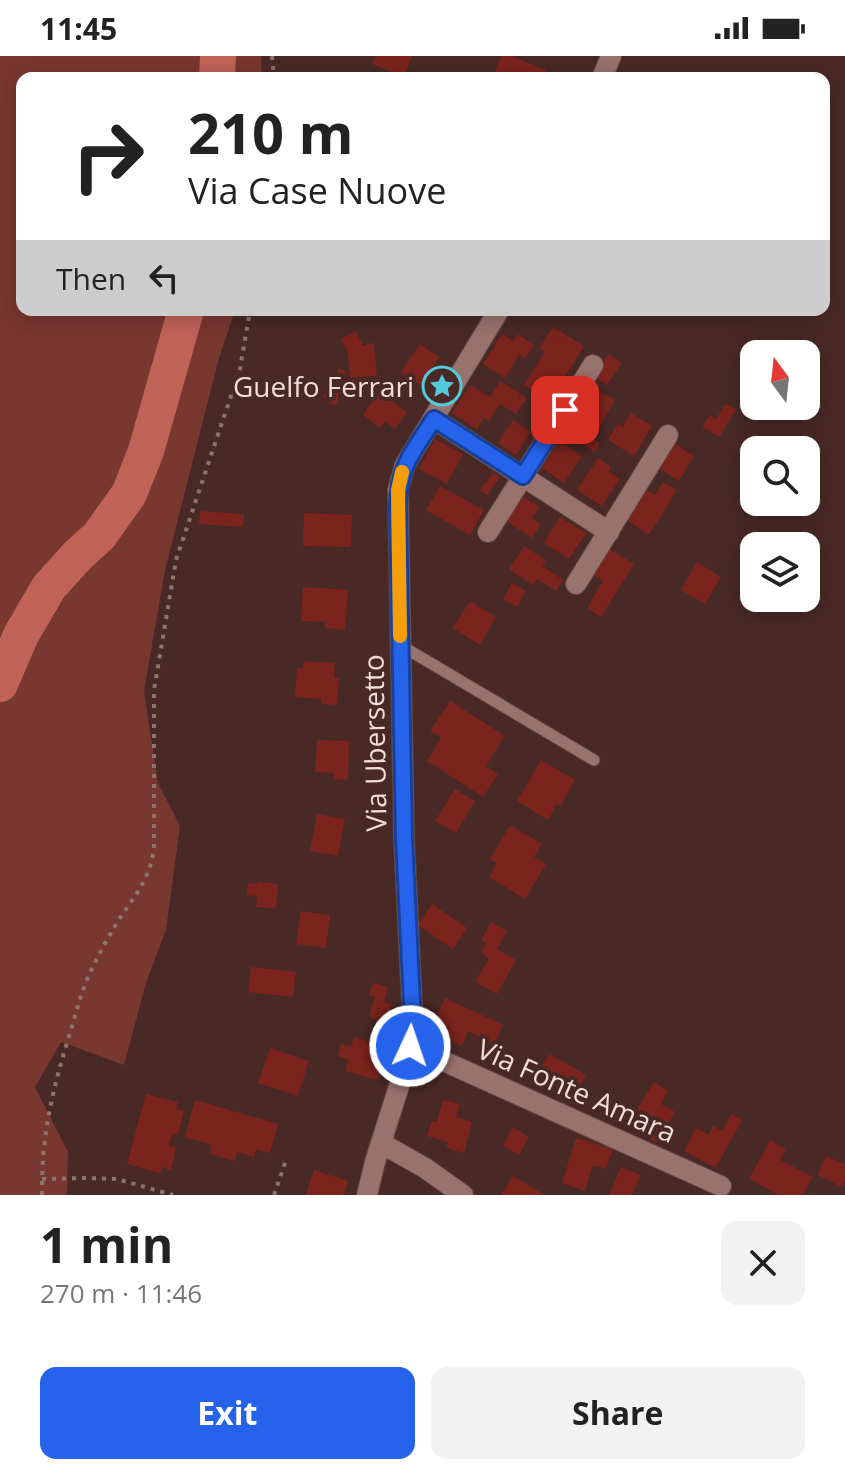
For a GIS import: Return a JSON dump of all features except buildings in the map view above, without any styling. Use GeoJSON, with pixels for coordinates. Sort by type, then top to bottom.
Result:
{"type":"FeatureCollection","features":[{"type":"Feature","properties":{"kind":"street","name":"Via Ubersetto"},"geometry":{"type":"LineString","coordinates":[[367,1195],[406,1064],[413,1024],[404,838],[398,490],[405,465],[495,316]]}},
{"type":"Feature","properties":{"kind":"street"},"geometry":{"type":"LineString","coordinates":[[488,532],[593,365]]}},
{"type":"Feature","properties":{"kind":"street"},"geometry":{"type":"LineString","coordinates":[[434,419],[609,532]]}},
{"type":"Feature","properties":{"kind":"street"},"geometry":{"type":"LineString","coordinates":[[576,584],[668,435]]}},
{"type":"Feature","properties":{"kind":"street","name":"Via Fonte Amara"},"geometry":{"type":"LineString","coordinates":[[410,1046],[721,1186]]}},
{"type":"Feature","properties":{"kind":"street"},"geometry":{"type":"LineString","coordinates":[[381,1143],[425,1168],[463,1195]]}},
{"type":"Feature","properties":{"kind":"lane"},"geometry":{"type":"LineString","coordinates":[[400,644],[594,760]]}},
{"type":"Feature","properties":{"kind":"path"},"geometry":{"type":"LineString","coordinates":[[42,1195],[49,1108],[80,1001],[89,975],[115,926],[151,868],[154,850],[154,690],[176,560],[240,369],[249,316]]}},
{"type":"Feature","properties":{"kind":"path"},"geometry":{"type":"LineString","coordinates":[[274,1195],[286,1160]]}},
{"type":"Feature","properties":{"kind":"path"},"geometry":{"type":"LineString","coordinates":[[42,1179],[117,1179],[173,1195]]}},
{"type":"Feature","properties":{"kind":"shaded area"},"geometry":{"type":"Polygon","coordinates":[[[0,56],[261,56],[262,72],[16,72],[16,316],[233,316],[219,358],[165,570],[144,691],[158,783],[180,826],[166,930],[146,983],[124,1065],[61,1042],[35,1087],[68,1152],[67,1195],[0,1195],[0,56]]]}},
{"type":"Feature","properties":{"kind":"waterway"},"geometry":{"type":"LineString","coordinates":[[217,72],[218,56]]}},
{"type":"Feature","properties":{"kind":"waterway"},"geometry":{"type":"LineString","coordinates":[[0,684],[21,635],[49,587],[99,536],[129,494],[146,451],[184,316]]}},
{"type":"Feature","properties":{"kind":"slow traffic"},"geometry":{"type":"LineString","coordinates":[[400,636],[398,490],[402,472]]}},
{"type":"Feature","properties":{"kind":"place","name":"Guelfo Ferrari"},"geometry":{"type":"Point","coordinates":[442,386]}},
{"type":"Feature","properties":{"kind":"route"},"geometry":{"type":"LineString","coordinates":[[410,1046],[413,1024],[404,838],[400,477],[434,419],[523,476],[565,410]]}}]}
